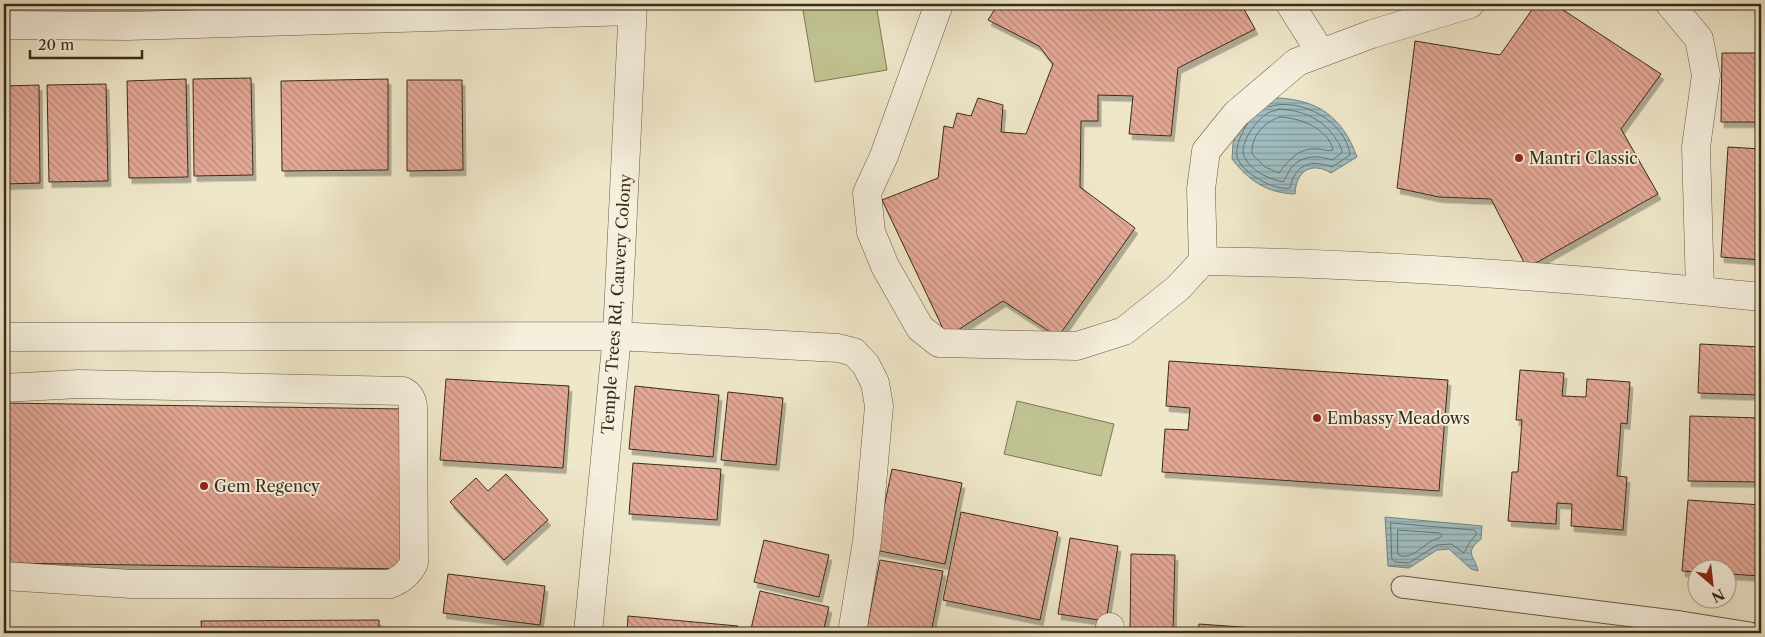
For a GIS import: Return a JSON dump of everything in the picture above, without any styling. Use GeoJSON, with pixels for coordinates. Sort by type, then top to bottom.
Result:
{"type":"FeatureCollection","features":[{"type":"Feature","properties":{"kind":"street"},"geometry":{"type":"LineString","coordinates":[[940,4],[884,156],[867,193],[871,232],[885,266],[920,328],[939,343],[1077,346],[1124,331],[1178,288],[1203,261],[1201,189],[1206,150],[1236,114],[1297,62],[1372,34],[1470,4]]}},
{"type":"Feature","properties":{"kind":"street"},"geometry":{"type":"LineString","coordinates":[[1290,4],[1321,53]]}},
{"type":"Feature","properties":{"kind":"street"},"geometry":{"type":"LineString","coordinates":[[1670,4],[1700,39],[1706,75],[1696,147],[1700,291]]}},
{"type":"Feature","properties":{"kind":"street"},"geometry":{"type":"LineString","coordinates":[[4,26],[128,15],[632,7]]}},
{"type":"Feature","properties":{"kind":"street","name":"Temple Trees Rd, Cauvery Colony"},"geometry":{"type":"LineString","coordinates":[[588,633],[617,336],[632,7]]}},
{"type":"Feature","properties":{"kind":"street"},"geometry":{"type":"LineString","coordinates":[[1203,261],[1373,266],[1761,297]]}},
{"type":"Feature","properties":{"kind":"street"},"geometry":{"type":"LineString","coordinates":[[4,337],[617,336],[838,348],[854,352],[866,365],[875,382],[880,406],[867,541],[852,633]]}},
{"type":"Feature","properties":{"kind":"street"},"geometry":{"type":"LineString","coordinates":[[4,388],[78,384],[403,391],[408,393],[412,399],[413,407],[414,553],[414,562],[411,570],[398,581],[390,584],[131,584],[4,576]]}},
{"type":"Feature","properties":{"kind":"lane"},"geometry":{"type":"LineString","coordinates":[[1402,587],[1681,622],[1750,633]]}},
{"type":"Feature","properties":{"kind":"green space"},"geometry":{"type":"Polygon","coordinates":[[[802,4],[876,4],[887,70],[815,82],[802,4]]]}},
{"type":"Feature","properties":{"kind":"green space"},"geometry":{"type":"Polygon","coordinates":[[[1017,401],[1114,424],[1101,476],[1004,454],[1017,401]]]}},
{"type":"Feature","properties":{"kind":"water"},"geometry":{"type":"Polygon","coordinates":[[[1278,98],[1306,103],[1328,114],[1345,132],[1357,157],[1331,173],[1317,168],[1306,170],[1298,179],[1295,194],[1267,188],[1245,174],[1232,159],[1233,143],[1239,127],[1262,103],[1278,98]]]}},
{"type":"Feature","properties":{"kind":"water"},"geometry":{"type":"Polygon","coordinates":[[[1385,517],[1482,526],[1481,539],[1471,551],[1478,571],[1471,569],[1449,549],[1437,550],[1409,568],[1388,566],[1385,517]]]}},
{"type":"Feature","properties":{"kind":"building"},"geometry":{"type":"Polygon","coordinates":[[[998,4],[1241,4],[1255,29],[1178,68],[1171,136],[1129,134],[1133,96],[1098,95],[1098,121],[1081,121],[1080,187],[1135,228],[1058,337],[1003,301],[947,337],[882,200],[938,178],[944,126],[953,128],[957,113],[971,116],[978,98],[1003,105],[1001,132],[1026,134],[1053,64],[1039,46],[988,20],[998,4]]]}},
{"type":"Feature","properties":{"kind":"building","name":"Mantri Classic"},"geometry":{"type":"Polygon","coordinates":[[[1536,4],[1554,4],[1661,74],[1621,129],[1658,194],[1527,268],[1491,199],[1439,197],[1397,188],[1415,41],[1500,55],[1536,4]]]}},
{"type":"Feature","properties":{"kind":"building"},"geometry":{"type":"Polygon","coordinates":[[[1722,53],[1761,53],[1761,122],[1721,122],[1722,53]]]}},
{"type":"Feature","properties":{"kind":"building"},"geometry":{"type":"Polygon","coordinates":[[[251,78],[253,175],[194,176],[193,79],[251,78]]]}},
{"type":"Feature","properties":{"kind":"building"},"geometry":{"type":"Polygon","coordinates":[[[186,79],[188,177],[129,178],[127,81],[186,79]]]}},
{"type":"Feature","properties":{"kind":"building"},"geometry":{"type":"Polygon","coordinates":[[[388,79],[388,170],[282,171],[281,81],[388,79]]]}},
{"type":"Feature","properties":{"kind":"building"},"geometry":{"type":"Polygon","coordinates":[[[407,80],[462,80],[463,170],[407,171],[407,80]]]}},
{"type":"Feature","properties":{"kind":"building"},"geometry":{"type":"Polygon","coordinates":[[[106,84],[108,181],[49,182],[47,85],[106,84]]]}},
{"type":"Feature","properties":{"kind":"building"},"geometry":{"type":"Polygon","coordinates":[[[39,85],[40,183],[4,184],[4,86],[39,85]]]}},
{"type":"Feature","properties":{"kind":"building"},"geometry":{"type":"Polygon","coordinates":[[[1728,147],[1761,149],[1761,260],[1721,257],[1728,147]]]}},
{"type":"Feature","properties":{"kind":"building"},"geometry":{"type":"Polygon","coordinates":[[[1700,344],[1761,347],[1760,395],[1698,393],[1700,344]]]}},
{"type":"Feature","properties":{"kind":"building","name":"Embassy Meadows"},"geometry":{"type":"Polygon","coordinates":[[[1169,361],[1448,380],[1439,491],[1162,472],[1165,429],[1188,430],[1190,408],[1166,406],[1169,361]]]}},
{"type":"Feature","properties":{"kind":"building"},"geometry":{"type":"Polygon","coordinates":[[[1520,370],[1564,373],[1562,396],[1586,397],[1587,379],[1630,382],[1627,424],[1621,423],[1617,476],[1627,477],[1623,530],[1571,526],[1572,504],[1557,503],[1556,524],[1508,521],[1512,472],[1518,472],[1522,420],[1516,420],[1520,370]]]}},
{"type":"Feature","properties":{"kind":"building"},"geometry":{"type":"Polygon","coordinates":[[[446,379],[569,386],[563,468],[440,460],[446,379]]]}},
{"type":"Feature","properties":{"kind":"building"},"geometry":{"type":"Polygon","coordinates":[[[635,386],[719,395],[713,457],[629,449],[635,386]]]}},
{"type":"Feature","properties":{"kind":"building"},"geometry":{"type":"Polygon","coordinates":[[[728,392],[783,398],[776,465],[721,460],[728,392]]]}},
{"type":"Feature","properties":{"kind":"building","name":"Gem Regency"},"geometry":{"type":"Polygon","coordinates":[[[4,403],[405,409],[402,569],[4,563],[4,403]]]}},
{"type":"Feature","properties":{"kind":"building"},"geometry":{"type":"Polygon","coordinates":[[[1690,416],[1761,418],[1761,482],[1688,481],[1690,416]]]}},
{"type":"Feature","properties":{"kind":"building"},"geometry":{"type":"Polygon","coordinates":[[[633,463],[721,469],[717,520],[629,514],[633,463]]]}},
{"type":"Feature","properties":{"kind":"building"},"geometry":{"type":"Polygon","coordinates":[[[892,469],[962,483],[945,564],[875,550],[892,469]]]}},
{"type":"Feature","properties":{"kind":"building"},"geometry":{"type":"Polygon","coordinates":[[[506,474],[548,520],[504,560],[450,502],[476,478],[488,491],[506,474]]]}},
{"type":"Feature","properties":{"kind":"building"},"geometry":{"type":"Polygon","coordinates":[[[1688,500],[1761,505],[1761,576],[1738,575],[1738,560],[1688,560],[1688,571],[1682,571],[1688,500]]]}},
{"type":"Feature","properties":{"kind":"building"},"geometry":{"type":"Polygon","coordinates":[[[961,512],[1058,532],[1040,620],[943,600],[961,512]]]}},
{"type":"Feature","properties":{"kind":"building"},"geometry":{"type":"Polygon","coordinates":[[[1070,538],[1118,546],[1106,621],[1058,614],[1070,538]]]}},
{"type":"Feature","properties":{"kind":"building"},"geometry":{"type":"Polygon","coordinates":[[[764,540],[829,555],[819,597],[754,582],[764,540]]]}},
{"type":"Feature","properties":{"kind":"building"},"geometry":{"type":"Polygon","coordinates":[[[1131,554],[1175,555],[1173,633],[1130,633],[1131,554]]]}},
{"type":"Feature","properties":{"kind":"building"},"geometry":{"type":"Polygon","coordinates":[[[880,560],[943,571],[931,633],[866,633],[880,560]]]}},
{"type":"Feature","properties":{"kind":"building"},"geometry":{"type":"Polygon","coordinates":[[[448,574],[545,586],[540,625],[443,613],[448,574]]]}},
{"type":"Feature","properties":{"kind":"building"},"geometry":{"type":"Polygon","coordinates":[[[760,591],[829,607],[823,633],[750,633],[760,591]]]}},
{"type":"Feature","properties":{"kind":"building"},"geometry":{"type":"Polygon","coordinates":[[[628,616],[738,626],[737,633],[627,633],[628,616]]]}},
{"type":"Feature","properties":{"kind":"building"},"geometry":{"type":"Polygon","coordinates":[[[379,620],[379,633],[202,633],[201,621],[379,620]]]}},
{"type":"Feature","properties":{"kind":"building"},"geometry":{"type":"Polygon","coordinates":[[[1199,624],[1311,632],[1311,633],[1198,633],[1199,624]]]}},
{"type":"Feature","properties":{"kind":"place","name":"Mantri Classic"},"geometry":{"type":"Point","coordinates":[1519,158]}},
{"type":"Feature","properties":{"kind":"place","name":"Embassy Meadows"},"geometry":{"type":"Point","coordinates":[1317,418]}},
{"type":"Feature","properties":{"kind":"place","name":"Gem Regency"},"geometry":{"type":"Point","coordinates":[204,486]}}]}
